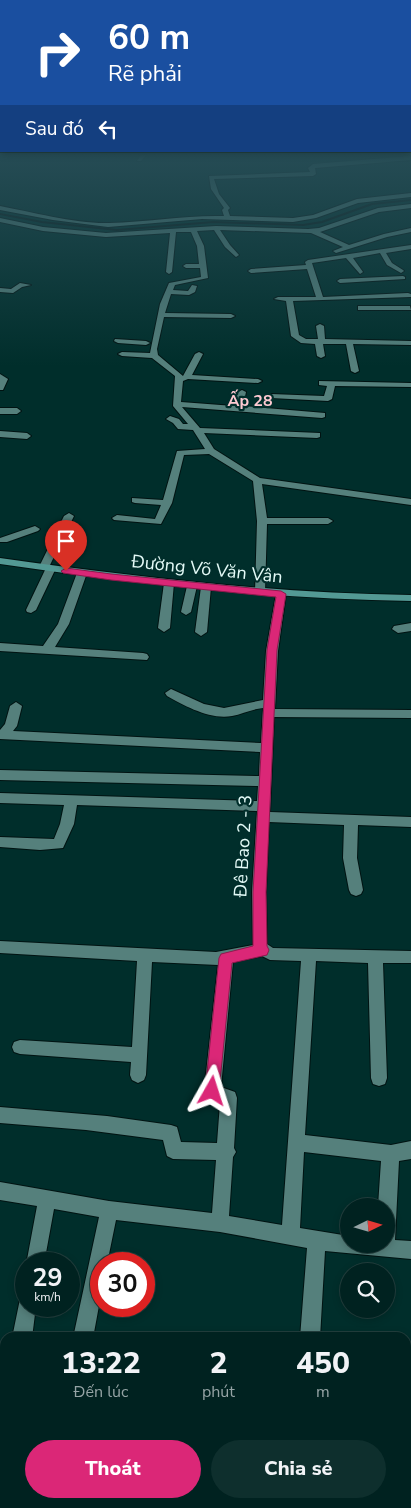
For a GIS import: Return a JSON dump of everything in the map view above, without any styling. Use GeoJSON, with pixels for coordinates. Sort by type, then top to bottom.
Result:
{"type":"FeatureCollection","features":[{"type":"Feature","properties":{"kind":"street"},"geometry":{"type":"LineString","coordinates":[[29,225],[106,235],[216,228],[313,231],[330,225]]}},
{"type":"Feature","properties":{"kind":"street"},"geometry":{"type":"LineString","coordinates":[[216,228],[227,246],[236,255]]}},
{"type":"Feature","properties":{"kind":"street"},"geometry":{"type":"LineString","coordinates":[[153,354],[168,292],[172,284],[204,279],[202,244],[192,229]]}},
{"type":"Feature","properties":{"kind":"street"},"geometry":{"type":"LineString","coordinates":[[336,251],[386,235],[411,230]]}},
{"type":"Feature","properties":{"kind":"street"},"geometry":{"type":"LineString","coordinates":[[169,272],[173,231]]}},
{"type":"Feature","properties":{"kind":"street"},"geometry":{"type":"LineString","coordinates":[[313,231],[349,247]]}},
{"type":"Feature","properties":{"kind":"street"},"geometry":{"type":"LineString","coordinates":[[320,299],[308,267],[308,262],[410,248]]}},
{"type":"Feature","properties":{"kind":"street"},"geometry":{"type":"LineString","coordinates":[[382,251],[388,264],[411,278]]}},
{"type":"Feature","properties":{"kind":"street"},"geometry":{"type":"LineString","coordinates":[[348,256],[360,272]]}},
{"type":"Feature","properties":{"kind":"street"},"geometry":{"type":"LineString","coordinates":[[186,266],[202,266]]}},
{"type":"Feature","properties":{"kind":"street"},"geometry":{"type":"LineString","coordinates":[[250,271],[308,267]]}},
{"type":"Feature","properties":{"kind":"street"},"geometry":{"type":"LineString","coordinates":[[340,281],[402,274]]}},
{"type":"Feature","properties":{"kind":"street"},"geometry":{"type":"LineString","coordinates":[[361,308],[410,310],[402,274]]}},
{"type":"Feature","properties":{"kind":"street"},"geometry":{"type":"LineString","coordinates":[[0,290],[14,291],[20,285],[28,285]]}},
{"type":"Feature","properties":{"kind":"street"},"geometry":{"type":"LineString","coordinates":[[168,292],[190,293],[193,291],[194,286]]}},
{"type":"Feature","properties":{"kind":"street"},"geometry":{"type":"LineString","coordinates":[[278,299],[408,295]]}},
{"type":"Feature","properties":{"kind":"street"},"geometry":{"type":"LineString","coordinates":[[289,299],[295,336],[304,341],[411,343]]}},
{"type":"Feature","properties":{"kind":"street"},"geometry":{"type":"LineString","coordinates":[[162,316],[231,316]]}},
{"type":"Feature","properties":{"kind":"street"},"geometry":{"type":"LineString","coordinates":[[320,326],[321,356]]}},
{"type":"Feature","properties":{"kind":"street"},"geometry":{"type":"LineString","coordinates":[[118,341],[146,343]]}},
{"type":"Feature","properties":{"kind":"street"},"geometry":{"type":"LineString","coordinates":[[350,342],[355,371]]}},
{"type":"Feature","properties":{"kind":"street"},"geometry":{"type":"LineString","coordinates":[[146,343],[124,351],[153,354]]}},
{"type":"Feature","properties":{"kind":"street"},"geometry":{"type":"LineString","coordinates":[[146,343],[153,354],[184,378],[258,380]]}},
{"type":"Feature","properties":{"kind":"street"},"geometry":{"type":"LineString","coordinates":[[177,404],[184,378],[199,354]]}},
{"type":"Feature","properties":{"kind":"street"},"geometry":{"type":"LineString","coordinates":[[0,376],[4,379],[4,383],[0,388]]}},
{"type":"Feature","properties":{"kind":"street"},"geometry":{"type":"LineString","coordinates":[[322,383],[411,385]]}},
{"type":"Feature","properties":{"kind":"street"},"geometry":{"type":"LineString","coordinates":[[271,396],[328,399],[331,384]]}},
{"type":"Feature","properties":{"kind":"street"},"geometry":{"type":"LineString","coordinates":[[238,408],[242,392]]}},
{"type":"Feature","properties":{"kind":"street"},"geometry":{"type":"LineString","coordinates":[[177,404],[322,415]]}},
{"type":"Feature","properties":{"kind":"street"},"geometry":{"type":"LineString","coordinates":[[177,404],[210,451],[257,480],[411,502]]}},
{"type":"Feature","properties":{"kind":"street"},"geometry":{"type":"LineString","coordinates":[[0,411],[17,411]]}},
{"type":"Feature","properties":{"kind":"street"},"geometry":{"type":"LineString","coordinates":[[170,419],[181,427],[196,429],[317,434]]}},
{"type":"Feature","properties":{"kind":"street"},"geometry":{"type":"LineString","coordinates":[[0,434],[27,436]]}},
{"type":"Feature","properties":{"kind":"street"},"geometry":{"type":"LineString","coordinates":[[117,518],[158,522],[167,502],[180,453],[210,451]]}},
{"type":"Feature","properties":{"kind":"street"},"geometry":{"type":"LineString","coordinates":[[257,480],[262,521],[260,592]]}},
{"type":"Feature","properties":{"kind":"street"},"geometry":{"type":"LineString","coordinates":[[134,500],[167,502]]}},
{"type":"Feature","properties":{"kind":"street"},"geometry":{"type":"LineString","coordinates":[[31,610],[69,516]]}},
{"type":"Feature","properties":{"kind":"street"},"geometry":{"type":"LineString","coordinates":[[262,521],[328,521]]}},
{"type":"Feature","properties":{"kind":"street"},"geometry":{"type":"LineString","coordinates":[[2,543],[8,526]]}},
{"type":"Feature","properties":{"kind":"street"},"geometry":{"type":"LineString","coordinates":[[2,543],[35,529]]}},
{"type":"Feature","properties":{"kind":"street","name":"Đường Võ Văn Vân"},"geometry":{"type":"LineString","coordinates":[[0,561],[206,588],[281,594],[411,598]]}},
{"type":"Feature","properties":{"kind":"street"},"geometry":{"type":"LineString","coordinates":[[46,650],[53,643],[61,627],[82,573]]}},
{"type":"Feature","properties":{"kind":"street"},"geometry":{"type":"LineString","coordinates":[[164,628],[169,584]]}},
{"type":"Feature","properties":{"kind":"street"},"geometry":{"type":"LineString","coordinates":[[186,612],[192,586]]}},
{"type":"Feature","properties":{"kind":"street"},"geometry":{"type":"LineString","coordinates":[[201,632],[206,588]]}},
{"type":"Feature","properties":{"kind":"street","name":"Đê Bao 2 - 3"},"geometry":{"type":"LineString","coordinates":[[262,950],[260,947],[259,892],[272,650],[281,594]]}},
{"type":"Feature","properties":{"kind":"street"},"geometry":{"type":"LineString","coordinates":[[398,629],[411,626]]}},
{"type":"Feature","properties":{"kind":"street"},"geometry":{"type":"LineString","coordinates":[[0,647],[143,657]]}},
{"type":"Feature","properties":{"kind":"street"},"geometry":{"type":"LineString","coordinates":[[171,693],[192,706],[230,712],[256,703],[270,709],[411,714]]}},
{"type":"Feature","properties":{"kind":"street"},"geometry":{"type":"LineString","coordinates":[[2,735],[11,726],[16,706]]}},
{"type":"Feature","properties":{"kind":"street"},"geometry":{"type":"LineString","coordinates":[[2,735],[267,748]]}},
{"type":"Feature","properties":{"kind":"street"},"geometry":{"type":"LineString","coordinates":[[0,775],[265,781]]}},
{"type":"Feature","properties":{"kind":"street"},"geometry":{"type":"LineString","coordinates":[[0,798],[264,811],[351,820],[411,822]]}},
{"type":"Feature","properties":{"kind":"street"},"geometry":{"type":"LineString","coordinates":[[1,842],[40,845],[58,844],[67,824],[71,800]]}},
{"type":"Feature","properties":{"kind":"street"},"geometry":{"type":"LineString","coordinates":[[351,820],[350,858],[356,890]]}},
{"type":"Feature","properties":{"kind":"street"},"geometry":{"type":"LineString","coordinates":[[0,947],[226,958],[262,950],[270,954],[411,957]]}},
{"type":"Feature","properties":{"kind":"street"},"geometry":{"type":"LineString","coordinates":[[138,1075],[145,954]]}},
{"type":"Feature","properties":{"kind":"street"},"geometry":{"type":"LineString","coordinates":[[290,1237],[309,955]]}},
{"type":"Feature","properties":{"kind":"street"},"geometry":{"type":"LineString","coordinates":[[374,956],[379,1078]]}},
{"type":"Feature","properties":{"kind":"street"},"geometry":{"type":"LineString","coordinates":[[220,1223],[229,1098],[212,1091],[226,958]]}},
{"type":"Feature","properties":{"kind":"street"},"geometry":{"type":"LineString","coordinates":[[20,1047],[140,1055]]}},
{"type":"Feature","properties":{"kind":"street"},"geometry":{"type":"LineString","coordinates":[[0,1115],[111,1123],[157,1130],[171,1133],[173,1150],[226,1152]]}},
{"type":"Feature","properties":{"kind":"street"},"geometry":{"type":"LineString","coordinates":[[296,1142],[391,1154],[411,1150]]}},
{"type":"Feature","properties":{"kind":"street"},"geometry":{"type":"LineString","coordinates":[[387,1198],[391,1154]]}},
{"type":"Feature","properties":{"kind":"street"},"geometry":{"type":"LineString","coordinates":[[0,1191],[110,1210],[220,1223],[290,1237],[340,1243]]}},
{"type":"Feature","properties":{"kind":"street"},"geometry":{"type":"LineString","coordinates":[[37,1252],[47,1199]]}},
{"type":"Feature","properties":{"kind":"street"},"geometry":{"type":"LineString","coordinates":[[84,1332],[110,1210]]}},
{"type":"Feature","properties":{"kind":"street"},"geometry":{"type":"LineString","coordinates":[[310,1332],[317,1241]]}},
{"type":"Feature","properties":{"kind":"street"},"geometry":{"type":"LineString","coordinates":[[395,1249],[411,1250]]}},
{"type":"Feature","properties":{"kind":"street"},"geometry":{"type":"LineString","coordinates":[[23,1332],[25,1317]]}},
{"type":"Feature","properties":{"kind":"waterway"},"geometry":{"type":"LineString","coordinates":[[74,225],[117,230],[173,225]]}},
{"type":"Feature","properties":{"kind":"district","name":"Ấp 28"},"geometry":{"type":"Point","coordinates":[250,400]}},
{"type":"Feature","properties":{"kind":"route"},"geometry":{"type":"LineString","coordinates":[[66,571],[206,588],[281,594],[272,650],[259,892],[260,947],[262,950],[226,958],[212,1091]]}}]}
